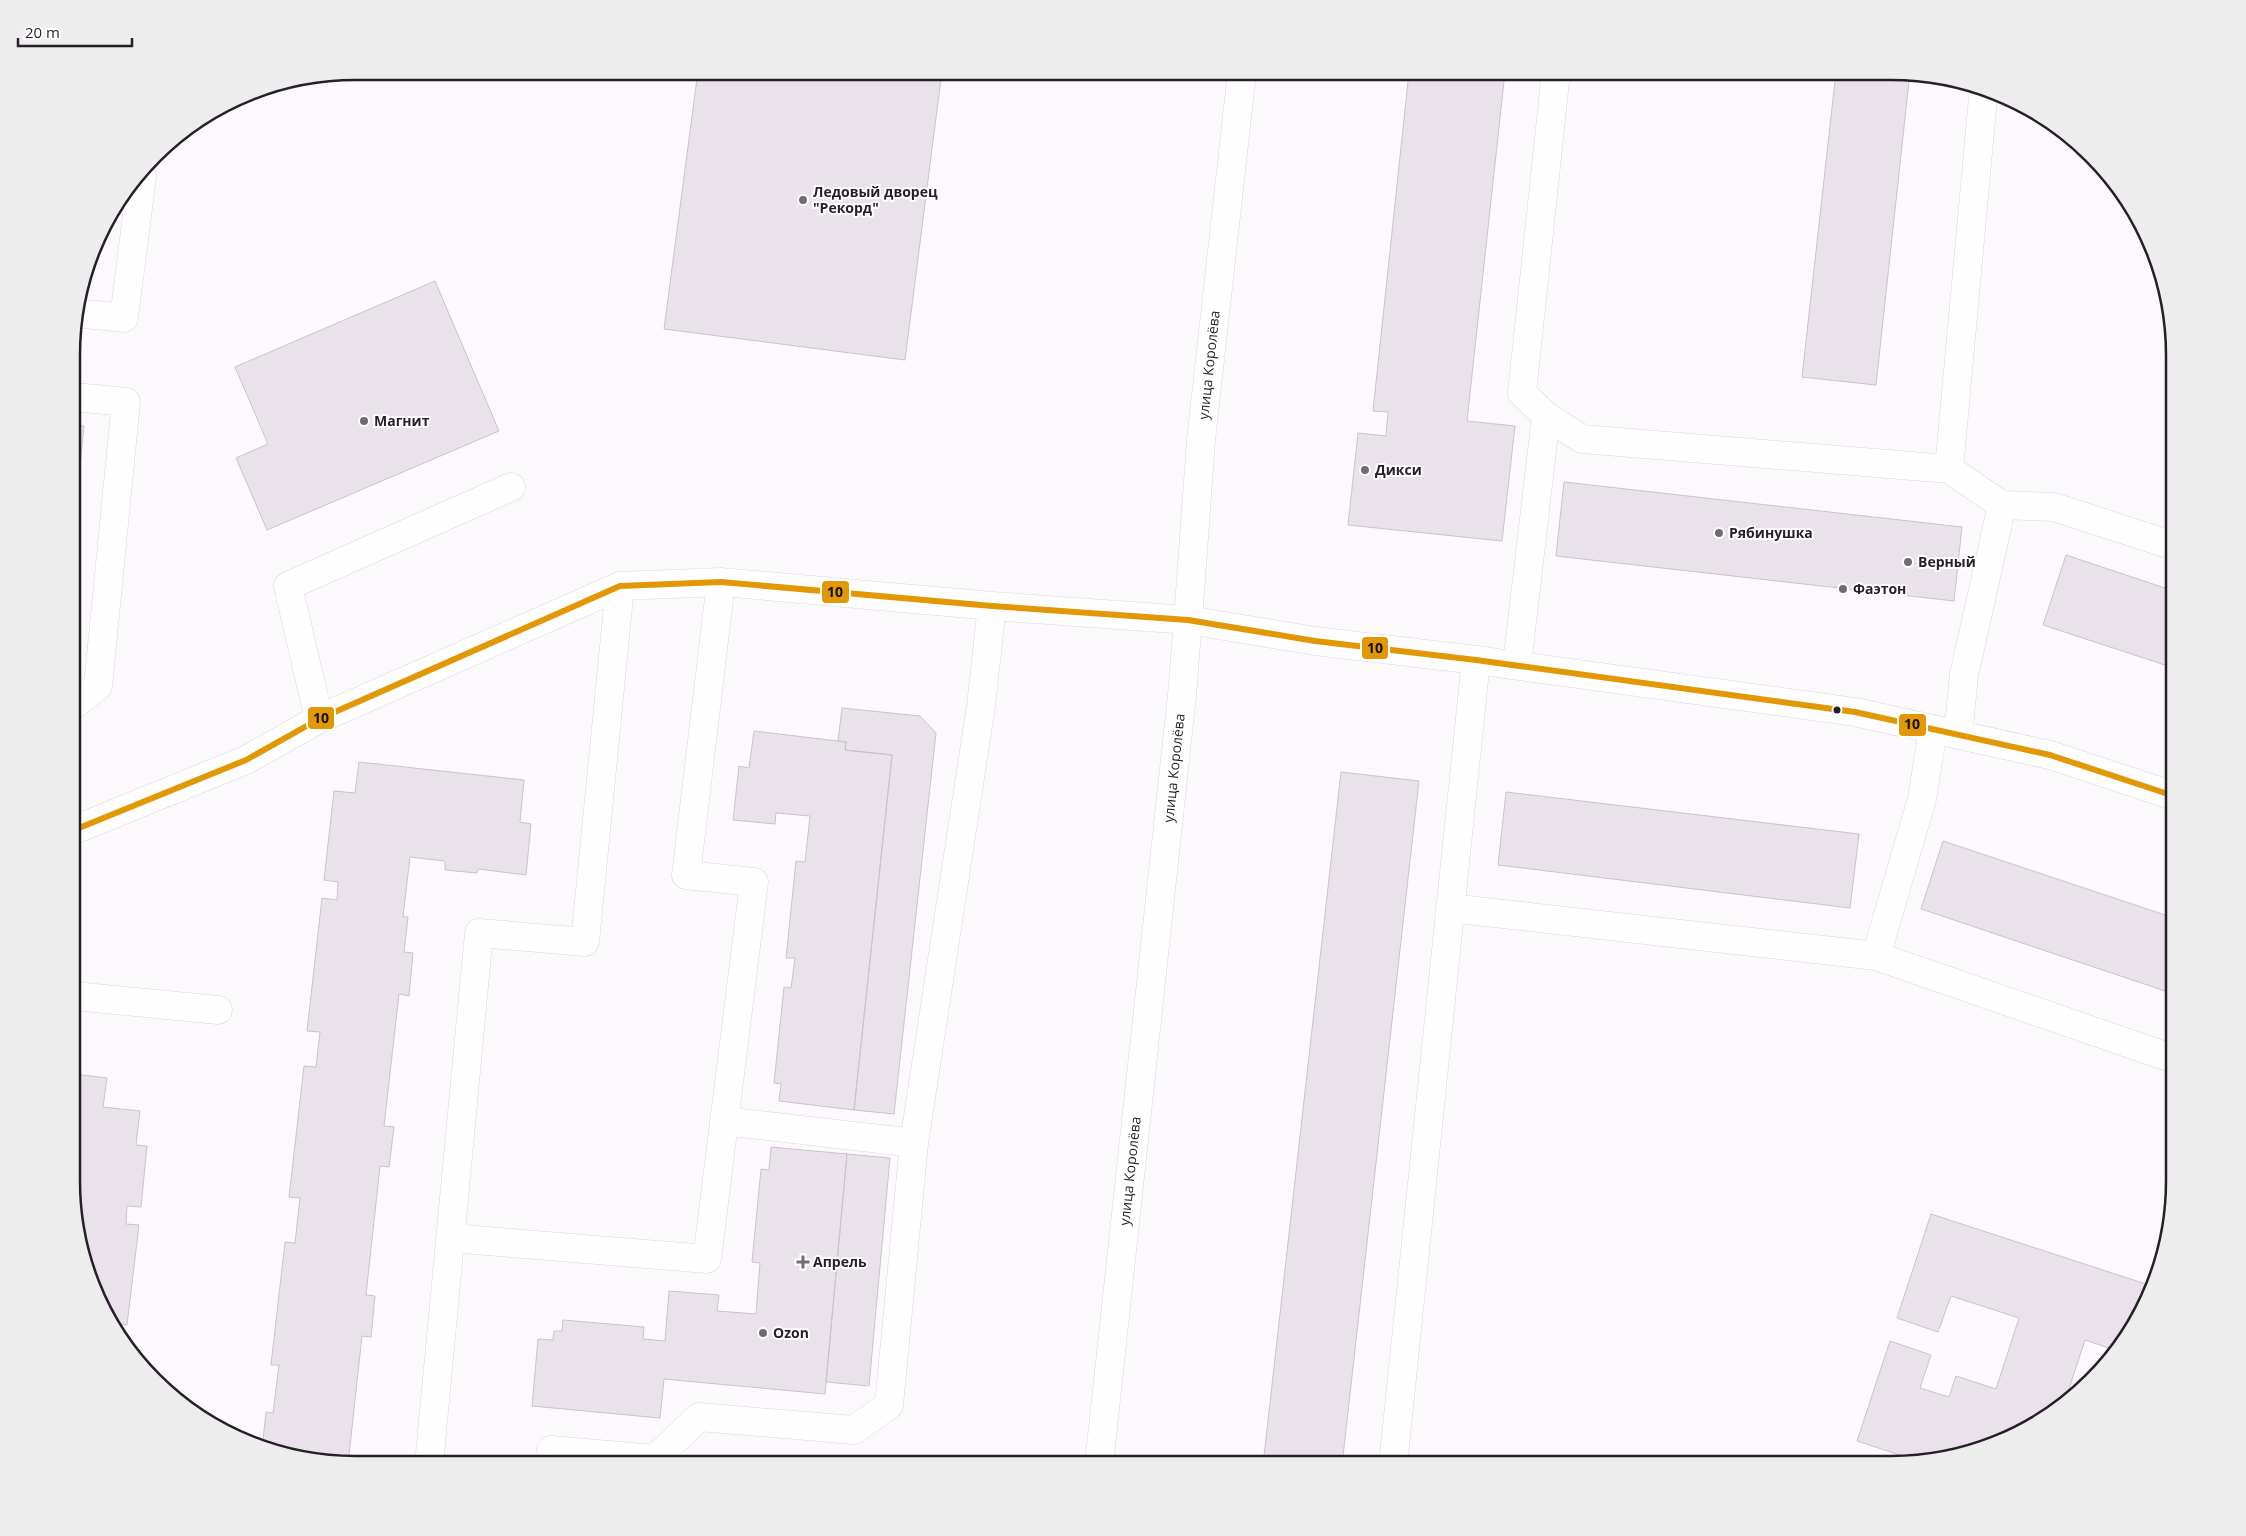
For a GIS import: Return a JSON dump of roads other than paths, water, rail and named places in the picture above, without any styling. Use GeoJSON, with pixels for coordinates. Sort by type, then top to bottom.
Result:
{"type":"FeatureCollection","features":[{"type":"Feature","properties":{"kind":"street","name":"улица Королёва"},"geometry":{"type":"LineString","coordinates":[[1100,1456],[1181,705],[1201,440],[1241,80]]}},
{"type":"Feature","properties":{"kind":"street"},"geometry":{"type":"LineString","coordinates":[[1555,80],[1522,393],[1546,416],[1582,439],[1949,469],[2002,505],[2054,507],[2166,543]]}},
{"type":"Feature","properties":{"kind":"street"},"geometry":{"type":"LineString","coordinates":[[1949,469],[1983,96]]}},
{"type":"Feature","properties":{"kind":"street"},"geometry":{"type":"LineString","coordinates":[[83,314],[124,318],[141,183]]}},
{"type":"Feature","properties":{"kind":"street"},"geometry":{"type":"LineString","coordinates":[[80,398],[126,402],[98,686],[80,700]]}},
{"type":"Feature","properties":{"kind":"street"},"geometry":{"type":"LineString","coordinates":[[1517,665],[1546,416]]}},
{"type":"Feature","properties":{"kind":"street"},"geometry":{"type":"LineString","coordinates":[[319,719],[288,586],[511,487]]}},
{"type":"Feature","properties":{"kind":"street"},"geometry":{"type":"LineString","coordinates":[[1876,956],[1922,799],[1964,675],[2002,505]]}},
{"type":"Feature","properties":{"kind":"street"},"geometry":{"type":"LineString","coordinates":[[80,828],[246,760],[319,719],[620,586],[721,582],[992,606],[1188,620],[1315,641],[1517,665],[1855,712],[2050,755],[2166,793]]}},
{"type":"Feature","properties":{"kind":"street"},"geometry":{"type":"LineString","coordinates":[[451,1238],[706,1259],[754,882],[686,875],[721,582]]}},
{"type":"Feature","properties":{"kind":"street"},"geometry":{"type":"LineString","coordinates":[[430,1456],[479,933],[584,942],[620,586]]}},
{"type":"Feature","properties":{"kind":"street"},"geometry":{"type":"LineString","coordinates":[[658,1456],[699,1417],[854,1430],[889,1405],[914,1143],[981,706],[992,606]]}},
{"type":"Feature","properties":{"kind":"street"},"geometry":{"type":"LineString","coordinates":[[1394,1456],[1476,660]]}},
{"type":"Feature","properties":{"kind":"street"},"geometry":{"type":"LineString","coordinates":[[1450,908],[1876,956],[2166,1056]]}},
{"type":"Feature","properties":{"kind":"street"},"geometry":{"type":"LineString","coordinates":[[80,997],[218,1010]]}},
{"type":"Feature","properties":{"kind":"street"},"geometry":{"type":"LineString","coordinates":[[724,1121],[914,1143]]}},
{"type":"Feature","properties":{"kind":"street"},"geometry":{"type":"LineString","coordinates":[[551,1450],[620,1456]]}},
{"type":"Feature","properties":{"kind":"place","name":"Ледовый дворец \"Рекорд\""},"geometry":{"type":"Point","coordinates":[803,200]}},
{"type":"Feature","properties":{"kind":"place","name":"Магнит"},"geometry":{"type":"Point","coordinates":[364,421]}},
{"type":"Feature","properties":{"kind":"place","name":"Дикси"},"geometry":{"type":"Point","coordinates":[1365,470]}},
{"type":"Feature","properties":{"kind":"place","name":"Рябинушка"},"geometry":{"type":"Point","coordinates":[1719,533]}},
{"type":"Feature","properties":{"kind":"place","name":"Верный"},"geometry":{"type":"Point","coordinates":[1908,562]}},
{"type":"Feature","properties":{"kind":"place","name":"Фаэтон"},"geometry":{"type":"Point","coordinates":[1843,589]}},
{"type":"Feature","properties":{"kind":"place","name":"Апрель"},"geometry":{"type":"Point","coordinates":[803,1262]}},
{"type":"Feature","properties":{"kind":"place","name":"Ozon"},"geometry":{"type":"Point","coordinates":[763,1333]}}]}
